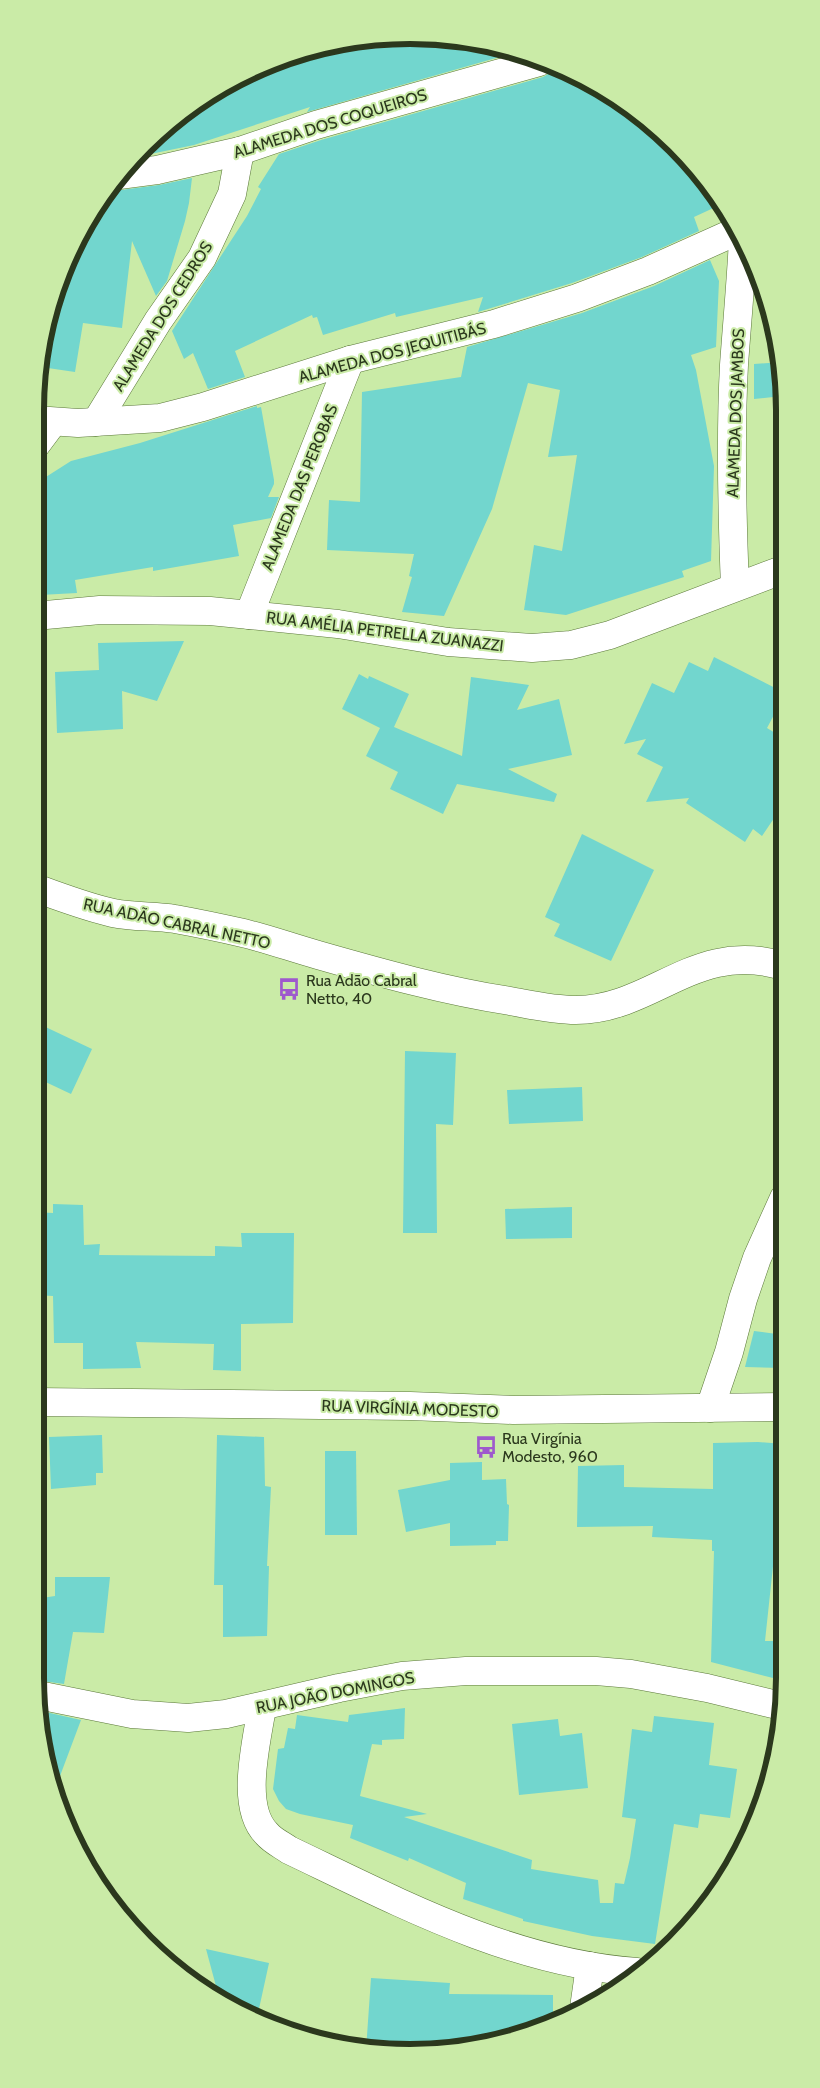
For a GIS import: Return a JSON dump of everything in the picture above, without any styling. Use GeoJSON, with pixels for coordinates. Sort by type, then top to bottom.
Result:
{"type":"FeatureCollection","features":[{"type":"Feature","properties":{"kind":"street","name":"ALAMEDA DOS COQUEIROS"},"geometry":{"type":"LineString","coordinates":[[131,173],[157,170],[240,151],[353,114],[531,64]]}},
{"type":"Feature","properties":{"kind":"street","name":"ALAMEDA DOS CEDROS"},"geometry":{"type":"LineString","coordinates":[[96,422],[158,321],[202,258],[232,194],[240,151]]}},
{"type":"Feature","properties":{"kind":"street","name":"ALAMEDA DOS JEQUITIBÁS"},"geometry":{"type":"LineString","coordinates":[[44,421],[96,422],[160,418],[203,407],[350,360],[494,324],[577,298],[648,271],[731,234]]}},
{"type":"Feature","properties":{"kind":"street","name":"ALAMEDA DOS JAMBOS"},"geometry":{"type":"LineString","coordinates":[[736,587],[732,522],[732,440],[734,366],[742,257]]}},
{"type":"Feature","properties":{"kind":"street","name":"ALAMEDA DAS PEROBAS"},"geometry":{"type":"LineString","coordinates":[[249,615],[350,360]]}},
{"type":"Feature","properties":{"kind":"street","name":"RUA AMÉLIA PETRELLA ZUANAZZI"},"geometry":{"type":"LineString","coordinates":[[44,615],[100,610],[210,611],[338,624],[448,642],[532,648],[571,645],[610,635],[776,572]]}},
{"type":"Feature","properties":{"kind":"street","name":"RUA ADÃO CABRAL NETTO"},"geometry":{"type":"LineString","coordinates":[[44,891],[114,913],[174,919],[244,933],[319,955],[451,989],[550,1009],[577,1010],[610,1005],[643,993],[688,971],[725,961],[749,959],[776,964]]}},
{"type":"Feature","properties":{"kind":"street"},"geometry":{"type":"LineString","coordinates":[[710,1408],[757,1258],[776,1216]]}},
{"type":"Feature","properties":{"kind":"street","name":"RUA VIRGÍNIA MODESTO"},"geometry":{"type":"LineString","coordinates":[[44,1402],[391,1406],[513,1410],[776,1407]]}},
{"type":"Feature","properties":{"kind":"street","name":"RUA JOÃO DOMINGOS"},"geometry":{"type":"LineString","coordinates":[[45,1696],[132,1714],[188,1718],[226,1714],[262,1707],[339,1688],[402,1676],[474,1671],[596,1671],[707,1688],[775,1704]]}},
{"type":"Feature","properties":{"kind":"street"},"geometry":{"type":"LineString","coordinates":[[262,1707],[252,1792],[254,1816],[266,1834],[289,1850],[454,1927],[517,1949],[563,1962],[630,1971]]}},
{"type":"Feature","properties":{"kind":"street"},"geometry":{"type":"LineString","coordinates":[[585,1999],[590,1966]]}},
{"type":"Feature","properties":{"kind":"building"},"geometry":{"type":"Polygon","coordinates":[[[410,44],[458,47],[504,56],[307,112],[310,107],[194,145],[148,155],[187,119],[227,93],[270,72],[315,56],[362,47],[410,44]]]}},
{"type":"Feature","properties":{"kind":"building"},"geometry":{"type":"Polygon","coordinates":[[[550,73],[572,82],[613,105],[633,119],[669,151],[701,187],[715,207],[694,217],[699,231],[642,257],[572,283],[478,312],[483,297],[396,317],[395,313],[323,335],[317,317],[313,318],[312,315],[235,351],[245,377],[208,389],[193,353],[184,359],[172,331],[247,216],[261,189],[258,187],[279,154],[321,140],[543,77],[550,73]]]}},
{"type":"Feature","properties":{"kind":"building"},"geometry":{"type":"Polygon","coordinates":[[[192,178],[185,221],[167,281],[156,296],[132,241],[122,328],[83,323],[75,372],[47,368],[56,315],[63,292],[82,248],[105,207],[118,189],[159,185],[192,178]]]}},
{"type":"Feature","properties":{"kind":"building"},"geometry":{"type":"Polygon","coordinates":[[[710,260],[719,281],[716,347],[691,355],[696,370],[714,466],[711,561],[682,571],[684,577],[566,615],[524,610],[534,545],[562,551],[577,455],[548,457],[560,390],[528,383],[492,509],[444,616],[402,612],[412,577],[409,576],[414,554],[327,550],[329,500],[360,502],[362,392],[461,377],[467,347],[582,313],[654,286],[710,260]]]}},
{"type":"Feature","properties":{"kind":"building"},"geometry":{"type":"Polygon","coordinates":[[[773,363],[775,397],[754,399],[754,364],[773,363]]]}},
{"type":"Feature","properties":{"kind":"building"},"geometry":{"type":"Polygon","coordinates":[[[257,406],[257,408],[261,407],[274,480],[268,497],[279,497],[271,518],[233,525],[239,556],[153,571],[153,567],[75,580],[77,593],[44,595],[44,478],[71,461],[140,443],[257,406]]]}},
{"type":"Feature","properties":{"kind":"building"},"geometry":{"type":"Polygon","coordinates":[[[184,641],[157,701],[122,691],[123,729],[57,733],[55,672],[99,670],[98,643],[184,641]]]}},
{"type":"Feature","properties":{"kind":"building"},"geometry":{"type":"Polygon","coordinates":[[[714,657],[776,688],[776,711],[767,728],[776,734],[776,742],[773,747],[776,749],[776,815],[762,836],[753,829],[745,842],[686,803],[689,798],[646,802],[663,767],[637,754],[646,739],[624,744],[652,683],[674,693],[689,662],[708,671],[714,657]]]}},
{"type":"Feature","properties":{"kind":"building"},"geometry":{"type":"Polygon","coordinates":[[[359,674],[368,679],[369,676],[409,694],[394,727],[462,756],[471,677],[529,685],[517,710],[559,699],[572,755],[508,769],[557,794],[554,802],[457,784],[443,814],[390,789],[398,772],[366,756],[380,728],[342,709],[359,674]]]}},
{"type":"Feature","properties":{"kind":"building"},"geometry":{"type":"Polygon","coordinates":[[[582,834],[654,870],[611,961],[554,936],[560,924],[545,917],[582,834]]]}},
{"type":"Feature","properties":{"kind":"building"},"geometry":{"type":"Polygon","coordinates":[[[44,1026],[92,1049],[71,1094],[44,1081],[44,1026]]]}},
{"type":"Feature","properties":{"kind":"building"},"geometry":{"type":"Polygon","coordinates":[[[405,1051],[456,1053],[453,1125],[436,1124],[437,1233],[403,1233],[405,1051]]]}},
{"type":"Feature","properties":{"kind":"building"},"geometry":{"type":"Polygon","coordinates":[[[582,1087],[583,1121],[509,1124],[507,1090],[582,1087]]]}},
{"type":"Feature","properties":{"kind":"building"},"geometry":{"type":"Polygon","coordinates":[[[53,1204],[83,1205],[84,1245],[100,1244],[99,1255],[215,1256],[215,1246],[242,1247],[241,1233],[294,1233],[293,1323],[241,1324],[241,1371],[213,1370],[214,1344],[136,1342],[141,1368],[83,1369],[83,1343],[54,1343],[53,1296],[44,1296],[44,1212],[53,1213],[53,1204]]]}},
{"type":"Feature","properties":{"kind":"building"},"geometry":{"type":"Polygon","coordinates":[[[572,1207],[572,1238],[506,1239],[505,1209],[572,1207]]]}},
{"type":"Feature","properties":{"kind":"building"},"geometry":{"type":"Polygon","coordinates":[[[754,1331],[776,1334],[776,1368],[745,1367],[754,1331]]]}},
{"type":"Feature","properties":{"kind":"building"},"geometry":{"type":"Polygon","coordinates":[[[102,1435],[103,1473],[96,1473],[96,1485],[51,1489],[49,1437],[102,1435]]]}},
{"type":"Feature","properties":{"kind":"building"},"geometry":{"type":"Polygon","coordinates":[[[217,1435],[264,1437],[265,1486],[271,1487],[267,1566],[269,1566],[267,1636],[223,1637],[223,1585],[214,1585],[217,1435]]]}},
{"type":"Feature","properties":{"kind":"building"},"geometry":{"type":"Polygon","coordinates":[[[713,1443],[776,1443],[776,1557],[774,1557],[765,1641],[773,1641],[773,1678],[711,1662],[714,1551],[712,1551],[712,1540],[652,1537],[653,1526],[577,1527],[578,1466],[624,1465],[624,1487],[713,1489],[713,1443]]]}},
{"type":"Feature","properties":{"kind":"building"},"geometry":{"type":"Polygon","coordinates":[[[325,1451],[356,1451],[357,1535],[325,1535],[325,1451]]]}},
{"type":"Feature","properties":{"kind":"building"},"geometry":{"type":"Polygon","coordinates":[[[482,1462],[482,1480],[506,1479],[507,1504],[509,1505],[508,1541],[496,1541],[496,1545],[450,1546],[450,1523],[406,1532],[398,1490],[450,1480],[450,1463],[482,1462]]]}},
{"type":"Feature","properties":{"kind":"building"},"geometry":{"type":"Polygon","coordinates":[[[55,1577],[110,1577],[104,1633],[73,1632],[64,1684],[44,1681],[44,1598],[55,1596],[55,1577]]]}},
{"type":"Feature","properties":{"kind":"building"},"geometry":{"type":"Polygon","coordinates":[[[405,1708],[404,1739],[382,1740],[382,1745],[372,1744],[360,1796],[427,1814],[404,1817],[532,1860],[531,1869],[598,1880],[600,1903],[613,1903],[615,1883],[624,1884],[630,1858],[636,1819],[622,1817],[632,1729],[652,1732],[654,1716],[714,1723],[709,1765],[737,1769],[730,1818],[700,1814],[698,1828],[674,1824],[655,1944],[592,1936],[523,1921],[523,1919],[463,1899],[466,1883],[409,1858],[408,1861],[350,1838],[353,1825],[300,1814],[286,1809],[279,1801],[273,1789],[278,1749],[284,1748],[288,1728],[295,1729],[297,1715],[348,1722],[349,1715],[405,1708]]]}},
{"type":"Feature","properties":{"kind":"building"},"geometry":{"type":"Polygon","coordinates":[[[46,1712],[81,1720],[58,1781],[51,1749],[46,1712]]]}},
{"type":"Feature","properties":{"kind":"building"},"geometry":{"type":"Polygon","coordinates":[[[558,1719],[560,1736],[582,1733],[588,1788],[519,1795],[512,1724],[558,1719]]]}},
{"type":"Feature","properties":{"kind":"building"},"geometry":{"type":"Polygon","coordinates":[[[206,1949],[269,1963],[259,2011],[217,1989],[206,1949]]]}},
{"type":"Feature","properties":{"kind":"building"},"geometry":{"type":"Polygon","coordinates":[[[371,1978],[450,1983],[449,1994],[553,1995],[553,2015],[505,2032],[458,2041],[434,2043],[410,2044],[367,2041],[371,1978]]]}},
{"type":"Feature","properties":{"kind":"place","name":"Rua Adão Cabral Netto, 40"},"geometry":{"type":"Point","coordinates":[289,989]}},
{"type":"Feature","properties":{"kind":"place","name":"Rua Virgínia Modesto, 960"},"geometry":{"type":"Point","coordinates":[486,1447]}}]}
